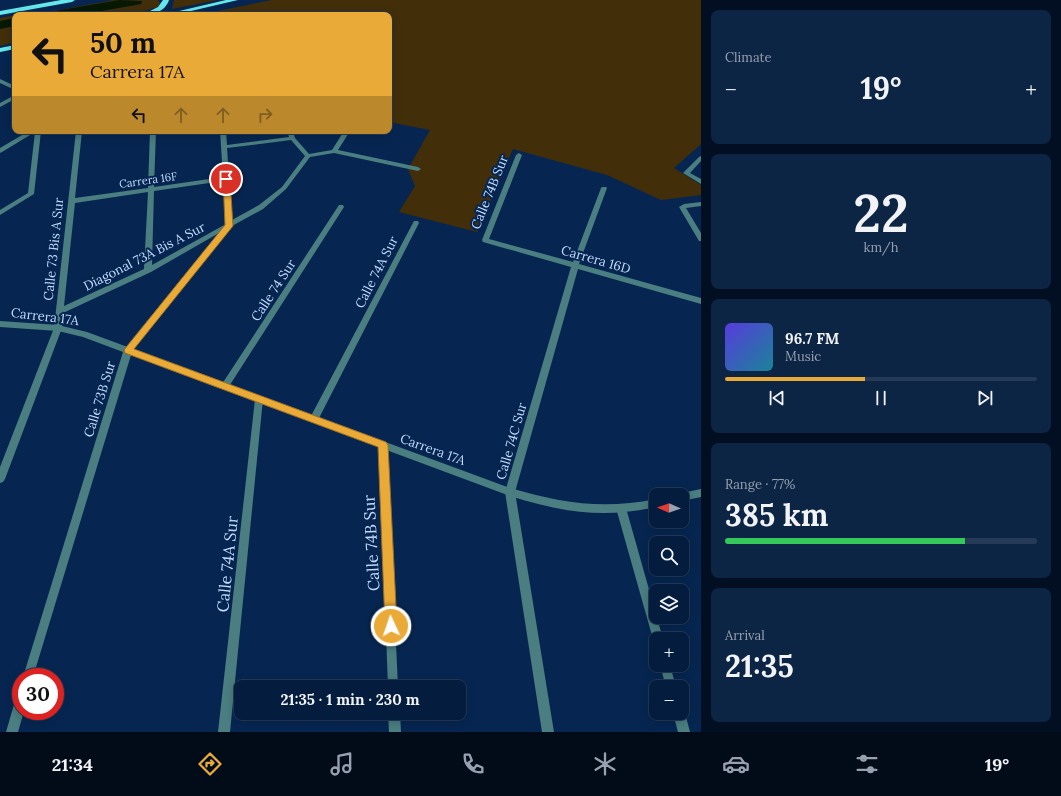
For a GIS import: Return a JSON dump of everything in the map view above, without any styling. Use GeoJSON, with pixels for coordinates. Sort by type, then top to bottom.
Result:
{"type":"FeatureCollection","features":[{"type":"Feature","properties":{"kind":"highway"},"geometry":{"type":"LineString","coordinates":[[0,13],[74,0]]}},
{"type":"Feature","properties":{"kind":"highway"},"geometry":{"type":"LineString","coordinates":[[152,12],[164,6],[166,0]]}},
{"type":"Feature","properties":{"kind":"highway"},"geometry":{"type":"LineString","coordinates":[[179,12],[235,0]]}},
{"type":"Feature","properties":{"kind":"highway"},"geometry":{"type":"LineString","coordinates":[[0,50],[12,48]]}},
{"type":"Feature","properties":{"kind":"street"},"geometry":{"type":"LineString","coordinates":[[0,81],[12,87]]}},
{"type":"Feature","properties":{"kind":"street"},"geometry":{"type":"LineString","coordinates":[[0,105],[12,99]]}},
{"type":"Feature","properties":{"kind":"street"},"geometry":{"type":"LineString","coordinates":[[0,151],[29,134]]}},
{"type":"Feature","properties":{"kind":"street"},"geometry":{"type":"LineString","coordinates":[[0,213],[31,194],[38,134]]}},
{"type":"Feature","properties":{"kind":"street","name":"Calle 73 Bis A Sur"},"geometry":{"type":"LineString","coordinates":[[0,480],[58,328],[79,134]]}},
{"type":"Feature","properties":{"kind":"street"},"geometry":{"type":"LineString","coordinates":[[148,270],[153,134]]}},
{"type":"Feature","properties":{"kind":"street"},"geometry":{"type":"LineString","coordinates":[[223,134],[229,226]]}},
{"type":"Feature","properties":{"kind":"street"},"geometry":{"type":"LineString","coordinates":[[291,134],[292,138],[308,156],[334,151],[418,169]]}},
{"type":"Feature","properties":{"kind":"street"},"geometry":{"type":"LineString","coordinates":[[334,151],[345,134]]}},
{"type":"Feature","properties":{"kind":"street"},"geometry":{"type":"LineString","coordinates":[[224,147],[292,138]]}},
{"type":"Feature","properties":{"kind":"street","name":"Calle 74B Sur"},"geometry":{"type":"LineString","coordinates":[[485,240],[519,155]]}},
{"type":"Feature","properties":{"kind":"street","name":"Diagonal 73A Bis A Sur"},"geometry":{"type":"LineString","coordinates":[[60,311],[148,270],[229,226],[273,198],[291,180],[308,156]]}},
{"type":"Feature","properties":{"kind":"street"},"geometry":{"type":"LineString","coordinates":[[701,158],[686,173],[701,182]]}},
{"type":"Feature","properties":{"kind":"street","name":"Carrera 16F"},"geometry":{"type":"LineString","coordinates":[[72,201],[226,179]]}},
{"type":"Feature","properties":{"kind":"street","name":"Calle 74C Sur"},"geometry":{"type":"LineString","coordinates":[[548,732],[510,492],[575,266],[604,188]]}},
{"type":"Feature","properties":{"kind":"street"},"geometry":{"type":"LineString","coordinates":[[701,204],[682,207],[701,239]]}},
{"type":"Feature","properties":{"kind":"street","name":"Calle 74 Sur"},"geometry":{"type":"LineString","coordinates":[[225,386],[341,207]]}},
{"type":"Feature","properties":{"kind":"street","name":"Calle 74A Sur"},"geometry":{"type":"LineString","coordinates":[[314,419],[416,223]]}},
{"type":"Feature","properties":{"kind":"street","name":"Calle 73B Sur"},"geometry":{"type":"LineString","coordinates":[[31,668],[128,350],[229,226]]}},
{"type":"Feature","properties":{"kind":"street","name":"Carrera 16D"},"geometry":{"type":"LineString","coordinates":[[485,240],[701,301]]}},
{"type":"Feature","properties":{"kind":"street","name":"Carrera 17A"},"geometry":{"type":"LineString","coordinates":[[0,324],[58,328],[84,334],[510,492],[538,501],[565,507],[621,508],[649,504]]}},
{"type":"Feature","properties":{"kind":"street","name":"Calle 74A Sur"},"geometry":{"type":"LineString","coordinates":[[224,732],[259,399]]}},
{"type":"Feature","properties":{"kind":"street","name":"Calle 74B Sur"},"geometry":{"type":"LineString","coordinates":[[383,445],[393,680]]}},
{"type":"Feature","properties":{"kind":"street"},"geometry":{"type":"LineString","coordinates":[[689,496],[701,493]]}},
{"type":"Feature","properties":{"kind":"street"},"geometry":{"type":"LineString","coordinates":[[621,508],[656,632]]}},
{"type":"Feature","properties":{"kind":"street"},"geometry":{"type":"LineString","coordinates":[[12,732],[15,720]]}},
{"type":"Feature","properties":{"kind":"street"},"geometry":{"type":"LineString","coordinates":[[394,720],[395,732]]}},
{"type":"Feature","properties":{"kind":"street"},"geometry":{"type":"LineString","coordinates":[[681,720],[684,732]]}},
{"type":"Feature","properties":{"kind":"shaded area"},"geometry":{"type":"Polygon","coordinates":[[[114,0],[158,0],[160,3],[158,7],[140,12],[43,12],[114,0]]]}},
{"type":"Feature","properties":{"kind":"shaded area"},"geometry":{"type":"Polygon","coordinates":[[[174,0],[218,0],[172,9],[174,0]]]}},
{"type":"Feature","properties":{"kind":"shaded area"},"geometry":{"type":"Polygon","coordinates":[[[272,0],[701,0],[701,144],[674,168],[701,185],[701,195],[661,200],[607,175],[513,149],[477,232],[399,212],[415,186],[408,169],[430,130],[392,123],[392,12],[212,12],[272,0]]]}},
{"type":"Feature","properties":{"kind":"shaded area"},"geometry":{"type":"Polygon","coordinates":[[[12,16],[12,43],[0,46],[0,18],[12,16]]]}},
{"type":"Feature","properties":{"kind":"waterway"},"geometry":{"type":"LineString","coordinates":[[72,12],[136,1]]}},
{"type":"Feature","properties":{"kind":"waterway"},"geometry":{"type":"LineString","coordinates":[[0,25],[12,23]]}},
{"type":"Feature","properties":{"kind":"route"},"geometry":{"type":"LineString","coordinates":[[226,179],[229,226],[128,350],[383,445],[391,626]]}}]}
